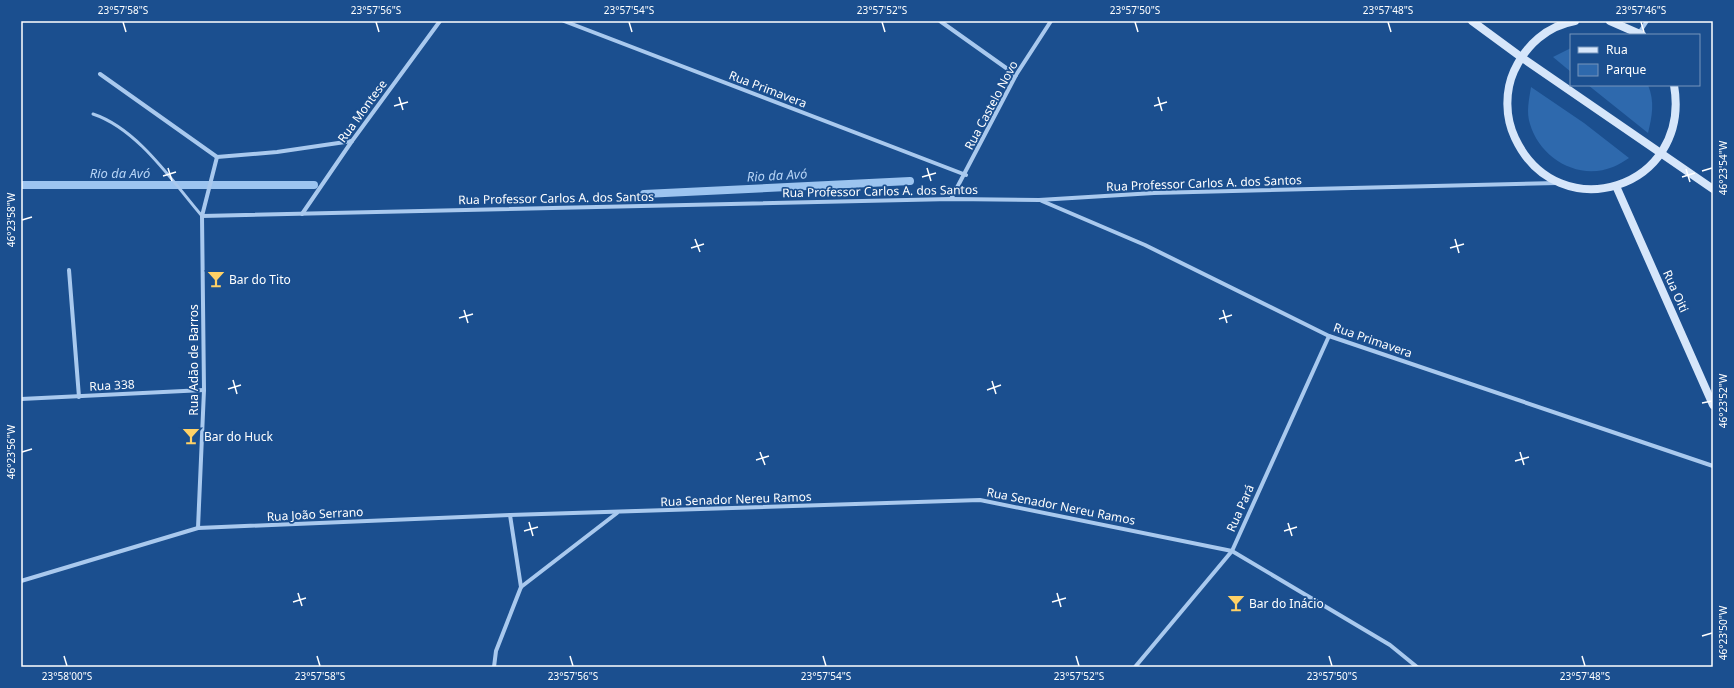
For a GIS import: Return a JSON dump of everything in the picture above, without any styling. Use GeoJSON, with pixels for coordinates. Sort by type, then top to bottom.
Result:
{"type":"FeatureCollection","features":[{"type":"Feature","properties":{"kind":"street","name":"Rua Montese"},"geometry":{"type":"LineString","coordinates":[[302,214],[352,141],[440,21]]}},
{"type":"Feature","properties":{"kind":"street","name":"Rua Primavera"},"geometry":{"type":"LineString","coordinates":[[564,21],[966,175]]}},
{"type":"Feature","properties":{"kind":"street"},"geometry":{"type":"LineString","coordinates":[[940,21],[1016,75]]}},
{"type":"Feature","properties":{"kind":"street","name":"Rua Castelo Novo"},"geometry":{"type":"LineString","coordinates":[[951,199],[966,175],[1016,75],[1051,21]]}},
{"type":"Feature","properties":{"kind":"street"},"geometry":{"type":"LineString","coordinates":[[1472,21],[1521,57],[1713,189]]}},
{"type":"Feature","properties":{"kind":"street"},"geometry":{"type":"LineString","coordinates":[[1575,21],[1562,24],[1539,37],[1521,57],[1510,79],[1507,104],[1510,128],[1521,151],[1538,170],[1558,183],[1587,190],[1616,186],[1641,174],[1661,154],[1674,130],[1677,102],[1674,86]]}},
{"type":"Feature","properties":{"kind":"street"},"geometry":{"type":"LineString","coordinates":[[1610,21],[1640,34],[1647,21]]}},
{"type":"Feature","properties":{"kind":"street"},"geometry":{"type":"LineString","coordinates":[[100,74],[217,157],[277,152],[352,141]]}},
{"type":"Feature","properties":{"kind":"street","name":"Rua Adão de Barros"},"geometry":{"type":"LineString","coordinates":[[198,528],[204,390],[202,216],[217,157]]}},
{"type":"Feature","properties":{"kind":"street","name":"Rua Professor Carlos A. dos Santos"},"geometry":{"type":"LineString","coordinates":[[202,216],[951,199],[1039,200],[1154,193],[1558,183]]}},
{"type":"Feature","properties":{"kind":"street","name":"Rua Oiti"},"geometry":{"type":"LineString","coordinates":[[1616,186],[1713,405]]}},
{"type":"Feature","properties":{"kind":"street","name":"Rua Primavera"},"geometry":{"type":"LineString","coordinates":[[1039,200],[1145,245],[1329,336],[1713,466]]}},
{"type":"Feature","properties":{"kind":"street"},"geometry":{"type":"LineString","coordinates":[[69,270],[79,397]]}},
{"type":"Feature","properties":{"kind":"street","name":"Rua Pará"},"geometry":{"type":"LineString","coordinates":[[1135,667],[1232,552],[1329,336]]}},
{"type":"Feature","properties":{"kind":"street","name":"Rua 338"},"geometry":{"type":"LineString","coordinates":[[21,400],[204,390]]}},
{"type":"Feature","properties":{"kind":"street","name":"Rua Senador Nereu Ramos"},"geometry":{"type":"LineString","coordinates":[[618,513],[980,500],[1232,552],[1390,645],[1417,667]]}},
{"type":"Feature","properties":{"kind":"street"},"geometry":{"type":"LineString","coordinates":[[521,587],[618,513]]}},
{"type":"Feature","properties":{"kind":"street","name":"Rua João Serrano"},"geometry":{"type":"LineString","coordinates":[[21,582],[198,528],[510,515],[618,513]]}},
{"type":"Feature","properties":{"kind":"street"},"geometry":{"type":"LineString","coordinates":[[494,667],[496,651],[521,587],[510,515]]}},
{"type":"Feature","properties":{"kind":"lane"},"geometry":{"type":"LineString","coordinates":[[93,114],[105,118],[141,144],[202,216]]}},
{"type":"Feature","properties":{"kind":"green space"},"geometry":{"type":"Polygon","coordinates":[[[1570,48],[1570,71],[1553,57],[1570,48]]]}},
{"type":"Feature","properties":{"kind":"green space"},"geometry":{"type":"Polygon","coordinates":[[[1589,86],[1648,86],[1652,97],[1652,115],[1648,133],[1589,86]]]}},
{"type":"Feature","properties":{"kind":"green space"},"geometry":{"type":"Polygon","coordinates":[[[1531,87],[1584,123],[1629,158],[1613,167],[1600,171],[1574,169],[1562,164],[1542,147],[1530,124],[1528,110],[1531,87]]]}},
{"type":"Feature","properties":{"kind":"waterway","name":"Rio da Avó"},"geometry":{"type":"LineString","coordinates":[[644,194],[910,181]]}},
{"type":"Feature","properties":{"kind":"waterway","name":"Rio da Avó"},"geometry":{"type":"LineString","coordinates":[[21,185],[314,185]]}},
{"type":"Feature","properties":{"kind":"place","name":"Bar do Tito"},"geometry":{"type":"Point","coordinates":[216,279]}},
{"type":"Feature","properties":{"kind":"place","name":"Bar do Huck"},"geometry":{"type":"Point","coordinates":[191,436]}},
{"type":"Feature","properties":{"kind":"place","name":"Bar do Inácio"},"geometry":{"type":"Point","coordinates":[1236,603]}}]}
